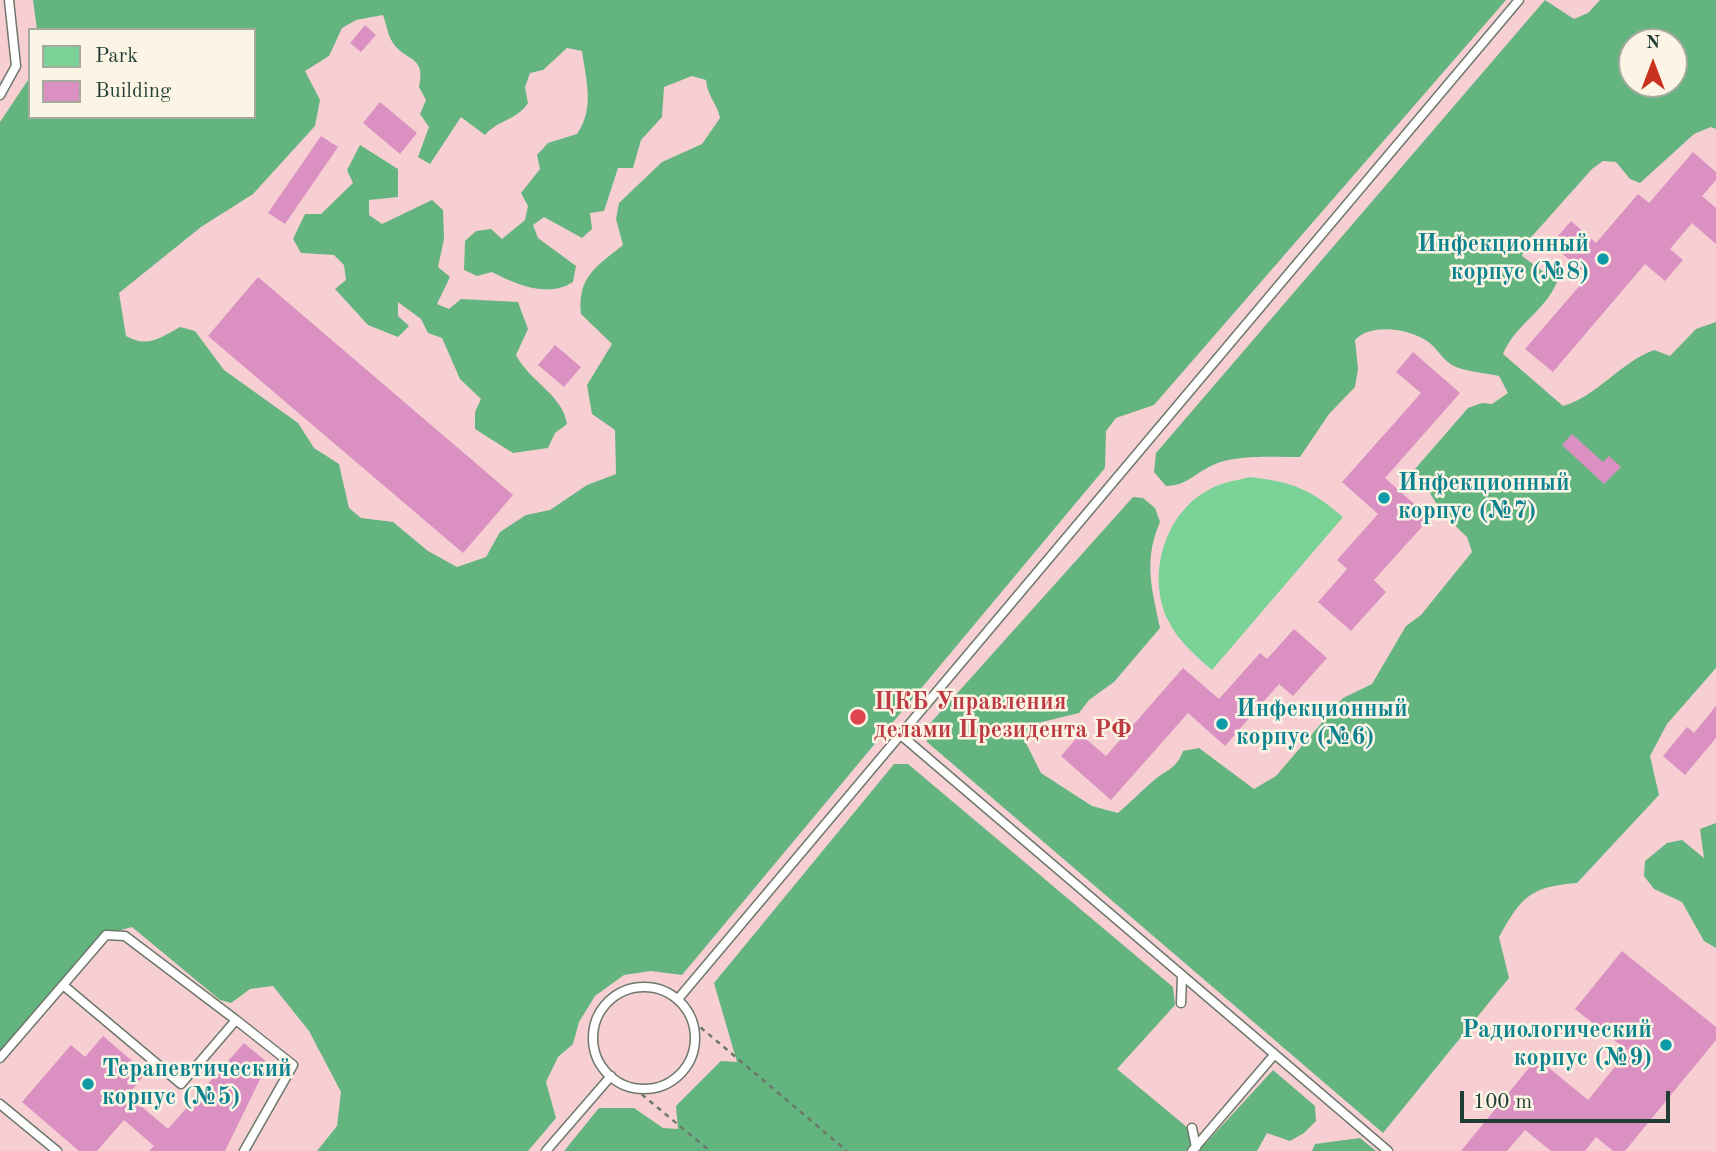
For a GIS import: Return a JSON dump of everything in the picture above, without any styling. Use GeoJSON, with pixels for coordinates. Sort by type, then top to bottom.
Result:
{"type":"FeatureCollection","features":[{"type":"Feature","properties":{"kind":"lane"},"geometry":{"type":"LineString","coordinates":[[0,95],[16,66],[9,0]]}},
{"type":"Feature","properties":{"kind":"lane"},"geometry":{"type":"LineString","coordinates":[[678,999],[1519,0]]}},
{"type":"Feature","properties":{"kind":"lane"},"geometry":{"type":"LineString","coordinates":[[902,736],[1388,1151]]}},
{"type":"Feature","properties":{"kind":"lane"},"geometry":{"type":"LineString","coordinates":[[0,1058],[106,935],[125,936],[293,1065],[244,1151]]}},
{"type":"Feature","properties":{"kind":"lane"},"geometry":{"type":"LineString","coordinates":[[1181,1003],[1182,977]]}},
{"type":"Feature","properties":{"kind":"lane"},"geometry":{"type":"LineString","coordinates":[[64,985],[181,1084],[236,1020]]}},
{"type":"Feature","properties":{"kind":"lane"},"geometry":{"type":"LineString","coordinates":[[641,986],[667,992],[678,999],[693,1021],[695,1048],[683,1072],[661,1086],[634,1088],[611,1076],[596,1054],[593,1041],[598,1015],[606,1004],[628,989],[641,986]]}},
{"type":"Feature","properties":{"kind":"lane"},"geometry":{"type":"LineString","coordinates":[[1194,1149],[1274,1055]]}},
{"type":"Feature","properties":{"kind":"lane"},"geometry":{"type":"LineString","coordinates":[[546,1151],[611,1076]]}},
{"type":"Feature","properties":{"kind":"lane"},"geometry":{"type":"LineString","coordinates":[[0,1104],[57,1151]]}},
{"type":"Feature","properties":{"kind":"lane"},"geometry":{"type":"LineString","coordinates":[[1192,1128],[1194,1149]]}},
{"type":"Feature","properties":{"kind":"path"},"geometry":{"type":"LineString","coordinates":[[693,1021],[846,1151]]}},
{"type":"Feature","properties":{"kind":"path"},"geometry":{"type":"LineString","coordinates":[[634,1088],[710,1151]]}},
{"type":"Feature","properties":{"kind":"shaded area"},"geometry":{"type":"Polygon","coordinates":[[[0,0],[33,0],[37,28],[28,28],[28,80],[0,122],[0,0]]]}},
{"type":"Feature","properties":{"kind":"shaded area","name":"ЦКБ Управления делами Президента РФ"},"geometry":{"type":"Polygon","coordinates":[[[126,0],[1716,0],[1716,1151],[0,1151],[0,284],[251,119],[256,119],[256,28],[245,28],[126,0]]]}},
{"type":"Feature","properties":{"kind":"green space"},"geometry":{"type":"Polygon","coordinates":[[[33,0],[1506,0],[1154,405],[1116,418],[1106,431],[1105,468],[682,975],[651,971],[624,975],[595,996],[579,1022],[573,1044],[558,1057],[546,1082],[556,1118],[528,1151],[317,1151],[337,1126],[341,1092],[309,1031],[273,986],[250,989],[231,1003],[220,1000],[132,927],[103,935],[0,1053],[0,122],[28,80],[28,119],[256,119],[256,28],[37,28],[33,0]],[[383,15],[356,20],[342,28],[329,56],[305,71],[320,100],[315,126],[253,194],[201,227],[119,293],[126,336],[147,341],[160,338],[180,327],[195,331],[224,370],[298,423],[314,448],[339,464],[349,508],[361,518],[393,522],[428,551],[457,567],[486,557],[500,532],[526,515],[550,510],[587,485],[616,474],[615,430],[592,414],[587,385],[612,344],[581,314],[582,291],[597,266],[623,245],[616,219],[619,203],[662,162],[702,144],[720,118],[706,80],[692,76],[664,87],[662,117],[641,140],[633,168],[618,168],[604,211],[590,213],[592,229],[582,238],[544,217],[533,225],[538,238],[576,266],[573,282],[563,287],[543,289],[522,285],[492,272],[477,276],[464,270],[465,241],[476,231],[491,229],[502,239],[525,220],[528,206],[521,193],[540,169],[537,155],[548,143],[577,134],[583,124],[588,94],[582,51],[567,48],[543,70],[530,73],[525,87],[528,103],[524,109],[485,135],[461,117],[430,164],[418,157],[429,127],[420,114],[426,100],[419,87],[420,69],[414,60],[398,49],[388,33],[383,15]]]}},
{"type":"Feature","properties":{"kind":"green space"},"geometry":{"type":"Polygon","coordinates":[[[1545,0],[1574,19],[1588,13],[1600,0],[1716,0],[1716,129],[1711,127],[1694,134],[1640,183],[1630,179],[1616,162],[1603,161],[1592,169],[1526,243],[1522,256],[1557,282],[1503,354],[1563,406],[1586,395],[1642,355],[1654,350],[1670,356],[1696,329],[1716,322],[1716,668],[1667,724],[1650,756],[1659,795],[1577,883],[1548,887],[1521,903],[1499,937],[1509,978],[1383,1133],[927,742],[926,728],[1133,497],[1143,498],[1155,508],[1160,522],[1150,562],[1160,628],[1114,682],[1089,700],[1079,713],[1030,725],[1025,741],[1041,773],[1092,806],[1118,813],[1174,766],[1183,751],[1199,748],[1254,789],[1276,776],[1343,698],[1372,684],[1406,626],[1421,615],[1472,552],[1467,537],[1443,514],[1415,469],[1468,408],[1482,403],[1492,404],[1508,393],[1499,376],[1456,367],[1431,344],[1419,337],[1400,330],[1370,331],[1355,340],[1358,369],[1355,387],[1329,414],[1300,457],[1254,457],[1220,462],[1185,482],[1166,486],[1154,472],[1156,453],[1545,0]]]}},
{"type":"Feature","properties":{"kind":"green space"},"geometry":{"type":"Polygon","coordinates":[[[360,145],[398,169],[398,197],[369,200],[369,215],[382,224],[432,200],[443,210],[444,239],[438,267],[450,277],[437,304],[449,309],[461,299],[518,302],[528,329],[516,355],[529,373],[553,396],[567,424],[555,433],[548,448],[513,453],[475,429],[475,412],[481,399],[460,379],[442,338],[428,333],[421,319],[398,302],[398,316],[409,326],[398,337],[368,325],[335,289],[346,280],[344,265],[334,255],[301,253],[293,239],[305,214],[321,214],[353,183],[347,170],[360,145]]]}},
{"type":"Feature","properties":{"kind":"green space"},"geometry":{"type":"Polygon","coordinates":[[[1250,477],[1278,481],[1300,488],[1343,517],[1212,670],[1183,642],[1169,622],[1159,585],[1160,565],[1172,527],[1197,497],[1227,482],[1250,477]]]}},
{"type":"Feature","properties":{"kind":"green space"},"geometry":{"type":"Polygon","coordinates":[[[894,764],[908,764],[1173,987],[1175,1005],[1117,1069],[1206,1143],[1273,1070],[1315,1106],[1316,1121],[1304,1133],[1290,1141],[1267,1133],[1257,1151],[564,1151],[599,1108],[634,1108],[663,1128],[678,1129],[676,1106],[721,1061],[737,1062],[714,983],[894,764]]]}},
{"type":"Feature","properties":{"kind":"green space"},"geometry":{"type":"Polygon","coordinates":[[[1716,823],[1716,948],[1704,941],[1682,902],[1654,889],[1644,876],[1645,861],[1667,843],[1682,840],[1704,858],[1700,829],[1716,823]]]}},
{"type":"Feature","properties":{"kind":"green space"},"geometry":{"type":"Polygon","coordinates":[[[1360,1138],[1376,1151],[1312,1151],[1315,1144],[1360,1138]]]}},
{"type":"Feature","properties":{"kind":"building"},"geometry":{"type":"Polygon","coordinates":[[[365,25],[376,35],[361,52],[350,43],[365,25]]]}},
{"type":"Feature","properties":{"kind":"building"},"geometry":{"type":"Polygon","coordinates":[[[380,102],[417,133],[400,154],[363,123],[380,102]]]}},
{"type":"Feature","properties":{"kind":"building"},"geometry":{"type":"Polygon","coordinates":[[[321,136],[338,147],[285,224],[268,213],[321,136]]]}},
{"type":"Feature","properties":{"kind":"building","name":"Инфекционный корпус (№8)"},"geometry":{"type":"Polygon","coordinates":[[[1693,152],[1716,172],[1716,180],[1702,196],[1716,208],[1716,244],[1692,223],[1670,249],[1683,260],[1665,281],[1645,264],[1553,372],[1525,349],[1588,276],[1551,244],[1571,221],[1596,243],[1638,194],[1649,203],[1693,152]]]}},
{"type":"Feature","properties":{"kind":"building"},"geometry":{"type":"Polygon","coordinates":[[[258,277],[513,495],[463,553],[208,336],[258,277]]]}},
{"type":"Feature","properties":{"kind":"building"},"geometry":{"type":"Polygon","coordinates":[[[555,345],[581,367],[564,387],[538,365],[555,345]]]}},
{"type":"Feature","properties":{"kind":"building","name":"Инфекционный корпус (№7)"},"geometry":{"type":"Polygon","coordinates":[[[1413,352],[1460,393],[1385,478],[1430,518],[1374,580],[1386,592],[1351,631],[1318,602],[1347,569],[1337,560],[1378,514],[1342,482],[1421,393],[1396,372],[1413,352]]]}},
{"type":"Feature","properties":{"kind":"building"},"geometry":{"type":"Polygon","coordinates":[[[1572,434],[1603,462],[1609,456],[1621,467],[1604,484],[1562,445],[1572,434]]]}},
{"type":"Feature","properties":{"kind":"building","name":"Инфекционный корпус (№6)"},"geometry":{"type":"Polygon","coordinates":[[[1294,629],[1327,658],[1293,696],[1279,684],[1225,746],[1188,713],[1111,800],[1061,756],[1080,734],[1106,756],[1183,668],[1219,699],[1260,653],[1267,659],[1294,629]]]}},
{"type":"Feature","properties":{"kind":"building"},"geometry":{"type":"Polygon","coordinates":[[[1716,706],[1716,738],[1685,775],[1663,756],[1687,727],[1694,733],[1716,706]]]}},
{"type":"Feature","properties":{"kind":"building","name":"Радиологический корпус (№9)"},"geometry":{"type":"Polygon","coordinates":[[[1622,951],[1716,1027],[1716,1040],[1625,1151],[1613,1151],[1596,1137],[1585,1151],[1551,1151],[1525,1130],[1507,1151],[1461,1151],[1537,1058],[1588,1100],[1628,1051],[1575,1009],[1622,951]]]}},
{"type":"Feature","properties":{"kind":"building","name":"Терапевтический корпус (№5)"},"geometry":{"type":"Polygon","coordinates":[[[103,1036],[146,1073],[128,1095],[168,1129],[244,1043],[268,1063],[225,1151],[149,1151],[154,1146],[124,1120],[97,1151],[79,1151],[22,1102],[71,1045],[85,1057],[103,1036]]]}},
{"type":"Feature","properties":{"kind":"place","name":"Инфекционный корпус (№8)"},"geometry":{"type":"Point","coordinates":[1603,259]}},
{"type":"Feature","properties":{"kind":"place","name":"Инфекционный корпус (№7)"},"geometry":{"type":"Point","coordinates":[1384,498]}},
{"type":"Feature","properties":{"kind":"place","name":"ЦКБ Управления делами Президента РФ"},"geometry":{"type":"Point","coordinates":[858,717]}},
{"type":"Feature","properties":{"kind":"place","name":"Инфекционный корпус (№6)"},"geometry":{"type":"Point","coordinates":[1222,724]}},
{"type":"Feature","properties":{"kind":"place","name":"Радиологический корпус (№9)"},"geometry":{"type":"Point","coordinates":[1666,1045]}},
{"type":"Feature","properties":{"kind":"place","name":"Терапевтический корпус (№5)"},"geometry":{"type":"Point","coordinates":[88,1084]}}]}
